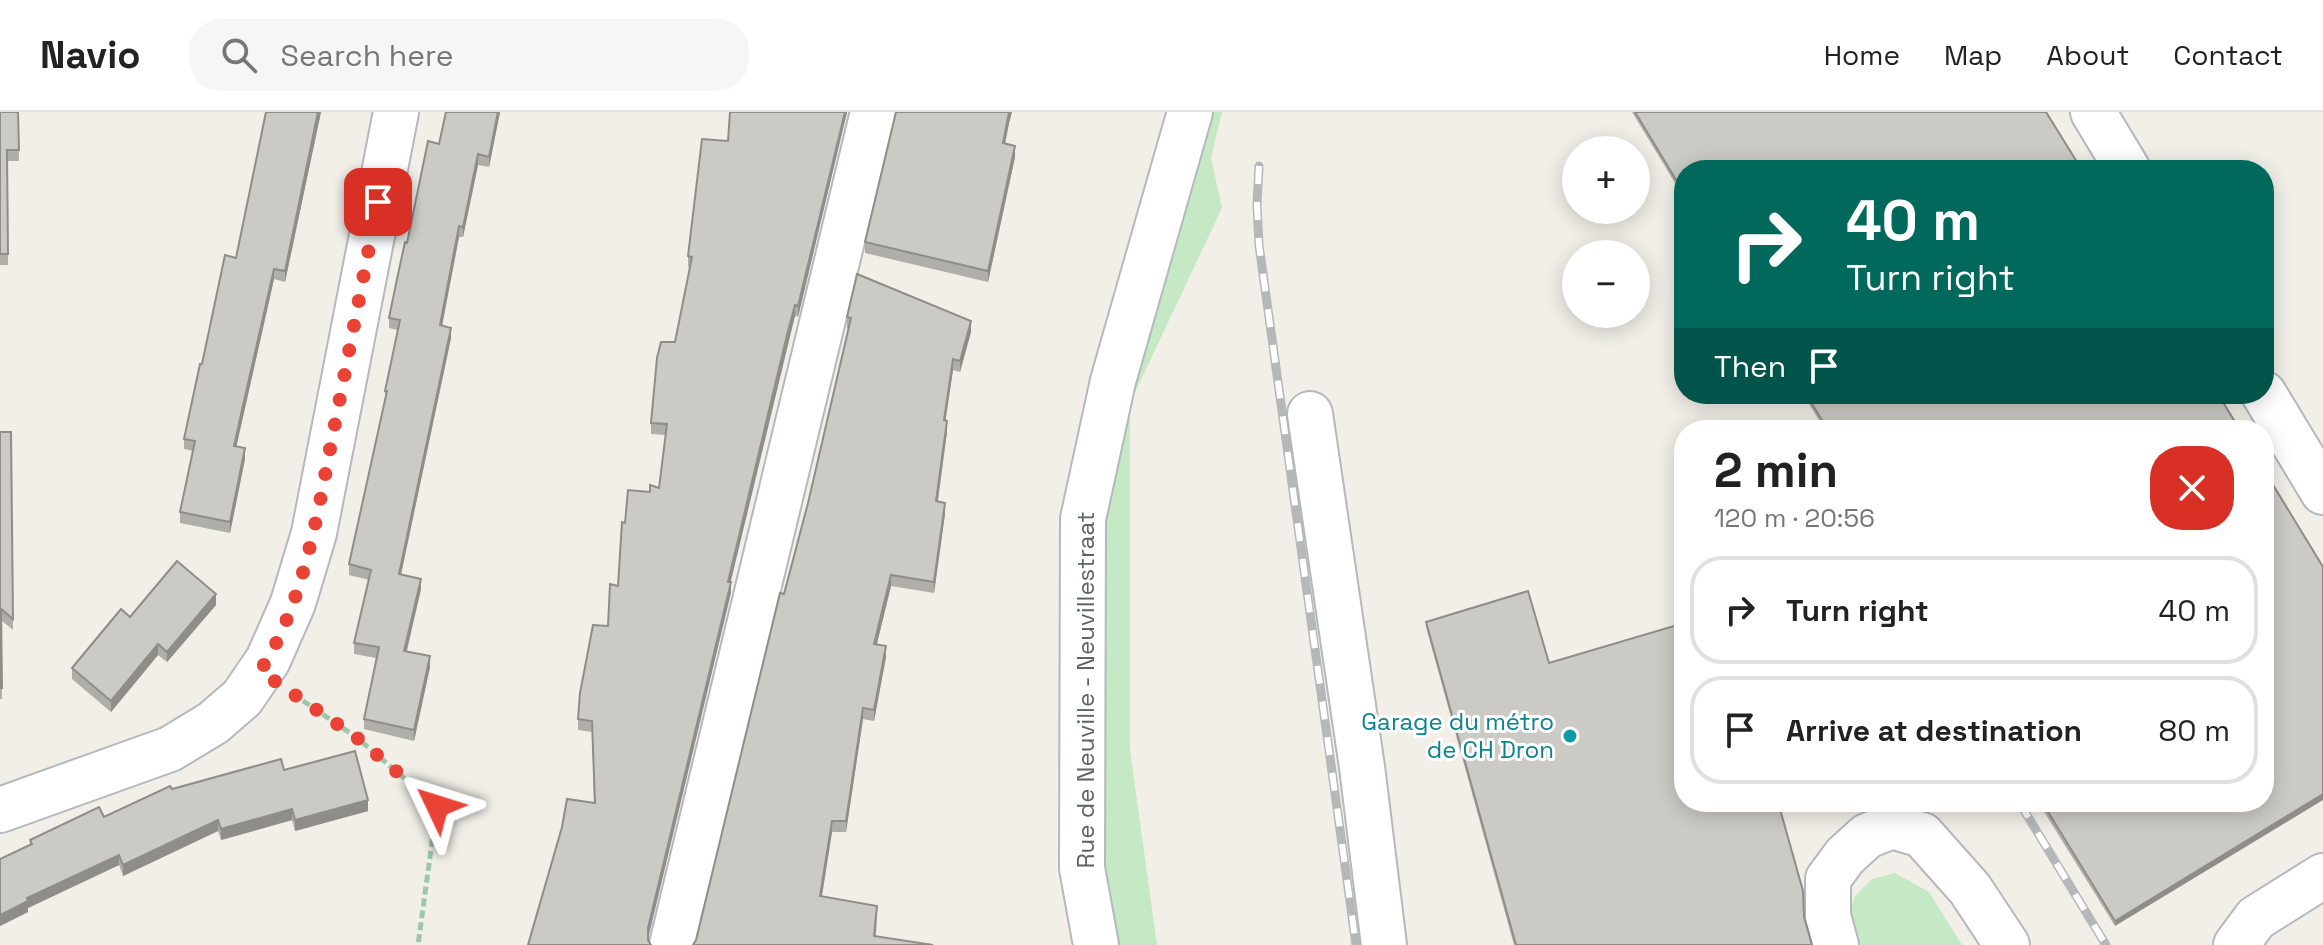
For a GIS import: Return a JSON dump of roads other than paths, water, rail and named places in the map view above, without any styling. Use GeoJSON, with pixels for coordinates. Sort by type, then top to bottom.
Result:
{"type":"FeatureCollection","features":[{"type":"Feature","properties":{"kind":"street"},"geometry":{"type":"LineString","coordinates":[[0,810],[170,749],[213,723],[242,698],[268,660],[293,603],[314,533],[396,112]]}},
{"type":"Feature","properties":{"kind":"street"},"geometry":{"type":"LineString","coordinates":[[672,945],[873,112]]}},
{"type":"Feature","properties":{"kind":"street","name":"Rue de Neuville - Neuvillestraat"},"geometry":{"type":"LineString","coordinates":[[1096,945],[1082,868],[1083,519],[1113,381],[1190,112]]}},
{"type":"Feature","properties":{"kind":"street"},"geometry":{"type":"LineString","coordinates":[[2093,112],[2122,160]]}},
{"type":"Feature","properties":{"kind":"street"},"geometry":{"type":"LineString","coordinates":[[2270,404],[2323,492]]}},
{"type":"Feature","properties":{"kind":"street"},"geometry":{"type":"LineString","coordinates":[[1310,414],[1362,767],[1384,945]]}},
{"type":"Feature","properties":{"kind":"street"},"geometry":{"type":"LineString","coordinates":[[1836,945],[1828,916],[1828,879],[1845,856],[1867,836],[1892,826],[1922,835],[1970,889],[2007,945]]}},
{"type":"Feature","properties":{"kind":"street"},"geometry":{"type":"LineString","coordinates":[[2236,945],[2256,918],[2323,876]]}},
{"type":"Feature","properties":{"kind":"railway"},"geometry":{"type":"LineString","coordinates":[[1259,166],[1259,245],[1356,945]]}},
{"type":"Feature","properties":{"kind":"railway"},"geometry":{"type":"LineString","coordinates":[[2025,812],[2106,945]]}},
{"type":"Feature","properties":{"kind":"place","name":"Garage du métro de CH Dron"},"geometry":{"type":"Point","coordinates":[1570,736]}}]}
